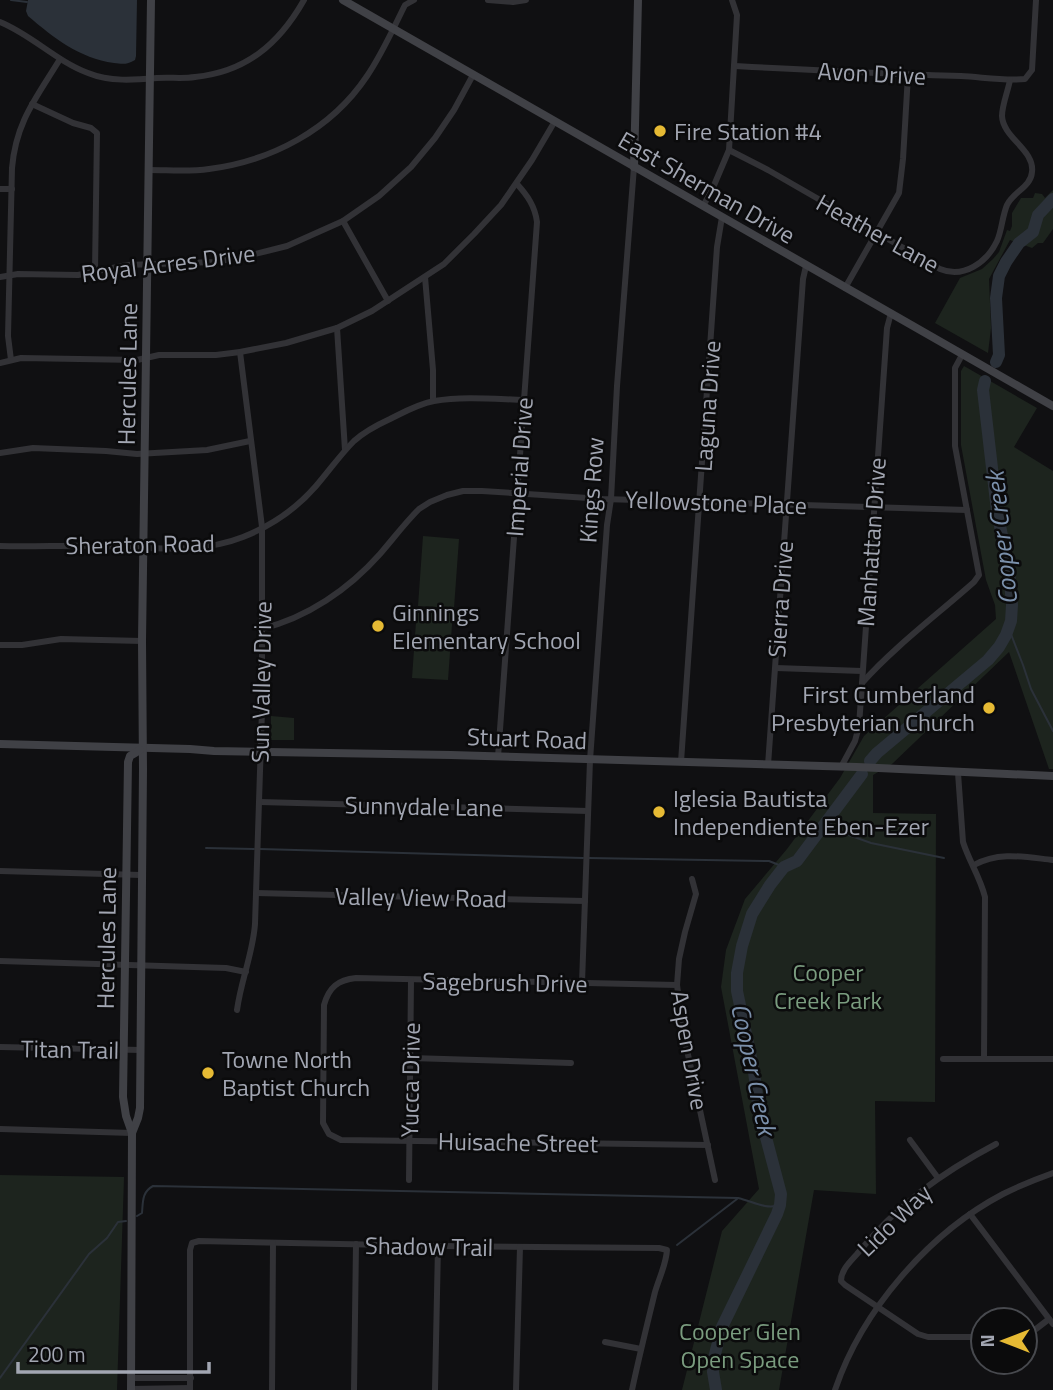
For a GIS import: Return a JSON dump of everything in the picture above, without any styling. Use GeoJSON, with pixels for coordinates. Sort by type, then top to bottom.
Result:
{"type":"FeatureCollection","features":[{"type":"Feature","properties":{"kind":"street","name":"Hercules Lane"},"geometry":{"type":"LineString","coordinates":[[131,1390],[132,1133],[140,1108],[141,1051],[142,641],[151,0]]}},
{"type":"Feature","properties":{"kind":"street"},"geometry":{"type":"LineString","coordinates":[[0,22],[87,73],[122,80],[198,77],[224,72],[252,58],[275,41],[304,0]]}},
{"type":"Feature","properties":{"kind":"street","name":"East Sherman Drive"},"geometry":{"type":"LineString","coordinates":[[343,0],[1053,406]]}},
{"type":"Feature","properties":{"kind":"street"},"geometry":{"type":"LineString","coordinates":[[149,170],[197,170],[243,163],[265,156],[301,138],[332,114],[365,79],[405,5],[414,0]]}},
{"type":"Feature","properties":{"kind":"street"},"geometry":{"type":"LineString","coordinates":[[488,0],[526,0]]}},
{"type":"Feature","properties":{"kind":"street","name":"Kings Row"},"geometry":{"type":"LineString","coordinates":[[582,983],[590,760],[634,167],[638,0]]}},
{"type":"Feature","properties":{"kind":"street"},"geometry":{"type":"LineString","coordinates":[[703,206],[729,150],[737,15],[732,0]]}},
{"type":"Feature","properties":{"kind":"street"},"geometry":{"type":"LineString","coordinates":[[1010,80],[1025,79],[1032,70],[1036,0]]}},
{"type":"Feature","properties":{"kind":"street"},"geometry":{"type":"LineString","coordinates":[[11,360],[8,336],[12,168],[16,139],[25,116],[60,59]]}},
{"type":"Feature","properties":{"kind":"street","name":"Avon Drive"},"geometry":{"type":"LineString","coordinates":[[734,65],[1010,80]]}},
{"type":"Feature","properties":{"kind":"street","name":"Royal Acres Drive"},"geometry":{"type":"LineString","coordinates":[[0,277],[78,275],[121,265],[214,262],[287,246],[343,221],[379,196],[419,158],[435,138],[473,75]]}},
{"type":"Feature","properties":{"kind":"street"},"geometry":{"type":"LineString","coordinates":[[845,289],[899,192],[904,159],[908,75]]}},
{"type":"Feature","properties":{"kind":"street","name":"Heather Lane"},"geometry":{"type":"LineString","coordinates":[[729,150],[947,272],[968,270],[988,256],[997,242],[1008,202],[1030,180],[1032,173],[1028,157],[1003,121],[1002,114],[1010,80]]}},
{"type":"Feature","properties":{"kind":"street"},"geometry":{"type":"LineString","coordinates":[[32,104],[73,123],[91,128],[97,133],[95,271]]}},
{"type":"Feature","properties":{"kind":"street"},"geometry":{"type":"LineString","coordinates":[[0,363],[34,358],[137,360],[159,355],[216,355],[286,343],[337,328],[387,301],[444,264],[501,205],[517,184],[555,121]]}},
{"type":"Feature","properties":{"kind":"street","name":"Imperial Drive"},"geometry":{"type":"LineString","coordinates":[[498,757],[537,222],[528,196],[517,184]]}},
{"type":"Feature","properties":{"kind":"street"},"geometry":{"type":"LineString","coordinates":[[0,189],[12,188]]}},
{"type":"Feature","properties":{"kind":"street","name":"Laguna Drive"},"geometry":{"type":"LineString","coordinates":[[681,762],[717,247],[722,217]]}},
{"type":"Feature","properties":{"kind":"street"},"geometry":{"type":"LineString","coordinates":[[343,221],[387,301]]}},
{"type":"Feature","properties":{"kind":"street","name":"Sierra Drive"},"geometry":{"type":"LineString","coordinates":[[768,765],[806,266]]}},
{"type":"Feature","properties":{"kind":"street"},"geometry":{"type":"LineString","coordinates":[[425,277],[433,401]]}},
{"type":"Feature","properties":{"kind":"street","name":"Manhattan Drive"},"geometry":{"type":"LineString","coordinates":[[841,766],[855,741],[859,726],[887,328],[891,313]]}},
{"type":"Feature","properties":{"kind":"street"},"geometry":{"type":"LineString","coordinates":[[337,328],[345,450]]}},
{"type":"Feature","properties":{"kind":"street","name":"Sun Valley Drive"},"geometry":{"type":"LineString","coordinates":[[237,1010],[253,945],[260,802],[263,582],[262,527],[240,352]]}},
{"type":"Feature","properties":{"kind":"street"},"geometry":{"type":"LineString","coordinates":[[862,683],[979,575],[955,446],[955,368],[962,355]]}},
{"type":"Feature","properties":{"kind":"street","name":"Sheraton Road"},"geometry":{"type":"LineString","coordinates":[[0,546],[183,548],[236,539],[278,519],[296,506],[316,487],[345,450],[360,436],[382,422],[433,401],[524,400]]}},
{"type":"Feature","properties":{"kind":"street"},"geometry":{"type":"LineString","coordinates":[[0,453],[33,448],[145,453],[207,450],[250,441]]}},
{"type":"Feature","properties":{"kind":"street","name":"Yellowstone Place"},"geometry":{"type":"LineString","coordinates":[[261,629],[303,613],[347,586],[378,556],[412,516],[430,502],[463,491],[611,499],[967,510]]}},
{"type":"Feature","properties":{"kind":"street"},"geometry":{"type":"LineString","coordinates":[[0,645],[22,645],[61,639],[142,641]]}},
{"type":"Feature","properties":{"kind":"street"},"geometry":{"type":"LineString","coordinates":[[776,668],[862,671]]}},
{"type":"Feature","properties":{"kind":"street","name":"Stuart Road"},"geometry":{"type":"LineString","coordinates":[[0,744],[841,766],[1053,776]]}},
{"type":"Feature","properties":{"kind":"street","name":"Hercules Lane"},"geometry":{"type":"LineString","coordinates":[[132,1133],[123,1097],[128,762],[130,756],[142,749]]}},
{"type":"Feature","properties":{"kind":"street"},"geometry":{"type":"LineString","coordinates":[[958,773],[963,842],[985,897],[984,1059]]}},
{"type":"Feature","properties":{"kind":"street","name":"Sunnydale Lane"},"geometry":{"type":"LineString","coordinates":[[260,802],[588,811]]}},
{"type":"Feature","properties":{"kind":"street"},"geometry":{"type":"LineString","coordinates":[[974,865],[995,856],[1053,860]]}},
{"type":"Feature","properties":{"kind":"street"},"geometry":{"type":"LineString","coordinates":[[0,871],[141,876]]}},
{"type":"Feature","properties":{"kind":"street","name":"Aspen Drive"},"geometry":{"type":"LineString","coordinates":[[692,879],[696,894],[685,932],[677,985],[684,1036],[715,1180]]}},
{"type":"Feature","properties":{"kind":"street","name":"Valley View Road"},"geometry":{"type":"LineString","coordinates":[[256,894],[585,901]]}},
{"type":"Feature","properties":{"kind":"street"},"geometry":{"type":"LineString","coordinates":[[0,961],[226,968],[246,972]]}},
{"type":"Feature","properties":{"kind":"street","name":"Sagebrush Drive"},"geometry":{"type":"LineString","coordinates":[[329,1134],[322,1116],[324,1004],[329,989],[346,979],[677,985]]}},
{"type":"Feature","properties":{"kind":"street","name":"Yucca Drive"},"geometry":{"type":"LineString","coordinates":[[409,1180],[411,980]]}},
{"type":"Feature","properties":{"kind":"street","name":"Titan Trail"},"geometry":{"type":"LineString","coordinates":[[0,1047],[141,1051]]}},
{"type":"Feature","properties":{"kind":"street"},"geometry":{"type":"LineString","coordinates":[[411,1058],[572,1063]]}},
{"type":"Feature","properties":{"kind":"street"},"geometry":{"type":"LineString","coordinates":[[943,1059],[1053,1059]]}},
{"type":"Feature","properties":{"kind":"street"},"geometry":{"type":"LineString","coordinates":[[0,1129],[132,1133]]}},
{"type":"Feature","properties":{"kind":"street","name":"Huisache Street"},"geometry":{"type":"LineString","coordinates":[[329,1134],[341,1140],[708,1145]]}},
{"type":"Feature","properties":{"kind":"street"},"geometry":{"type":"LineString","coordinates":[[910,1140],[938,1178]]}},
{"type":"Feature","properties":{"kind":"street","name":"Lido Way"},"geometry":{"type":"LineString","coordinates":[[878,1308],[845,1285],[841,1281],[841,1274],[898,1209],[938,1178],[996,1144]]}},
{"type":"Feature","properties":{"kind":"street"},"geometry":{"type":"LineString","coordinates":[[835,1390],[850,1353],[865,1327],[900,1279],[924,1253],[970,1214],[1004,1194],[1053,1173]]}},
{"type":"Feature","properties":{"kind":"street"},"geometry":{"type":"LineString","coordinates":[[970,1214],[1051,1321]]}},
{"type":"Feature","properties":{"kind":"street","name":"Shadow Trail"},"geometry":{"type":"LineString","coordinates":[[191,1378],[190,1250],[192,1244],[199,1241],[659,1248],[667,1250],[666,1260],[640,1349]]}},
{"type":"Feature","properties":{"kind":"street"},"geometry":{"type":"LineString","coordinates":[[272,1390],[273,1243]]}},
{"type":"Feature","properties":{"kind":"street"},"geometry":{"type":"LineString","coordinates":[[354,1390],[356,1244]]}},
{"type":"Feature","properties":{"kind":"street"},"geometry":{"type":"LineString","coordinates":[[435,1390],[438,1246]]}},
{"type":"Feature","properties":{"kind":"street"},"geometry":{"type":"LineString","coordinates":[[516,1390],[520,1247]]}},
{"type":"Feature","properties":{"kind":"street"},"geometry":{"type":"LineString","coordinates":[[878,1308],[910,1330],[928,1337],[969,1337]]}},
{"type":"Feature","properties":{"kind":"street"},"geometry":{"type":"LineString","coordinates":[[605,1342],[640,1349],[632,1390]]}},
{"type":"Feature","properties":{"kind":"street"},"geometry":{"type":"LineString","coordinates":[[131,1378],[191,1378],[190,1389],[131,1390]]}},
{"type":"Feature","properties":{"kind":"green space"},"geometry":{"type":"Polygon","coordinates":[[[1053,190],[1053,229],[1043,243],[1032,248],[1010,240],[989,279],[991,328],[988,353],[935,323],[960,278],[982,269],[999,252],[1007,230],[1010,231],[1012,226],[1012,213],[1021,198],[1033,198],[1035,193],[1042,194],[1045,198],[1053,190]]]}},
{"type":"Feature","properties":{"kind":"green space","name":"Cooper Creek Park"},"geometry":{"type":"Polygon","coordinates":[[[964,366],[1037,408],[1014,447],[1053,471],[1053,769],[1049,769],[1009,652],[892,764],[873,775],[873,813],[936,814],[935,1102],[875,1101],[876,1194],[814,1190],[779,1390],[682,1390],[722,1231],[759,1189],[721,987],[726,950],[745,899],[787,849],[840,778],[864,736],[996,619],[995,605],[986,580],[961,445],[961,371],[964,366]]]}},
{"type":"Feature","properties":{"kind":"green space"},"geometry":{"type":"Polygon","coordinates":[[[423,536],[459,539],[454,608],[418,606],[423,536]]]}},
{"type":"Feature","properties":{"kind":"green space"},"geometry":{"type":"Polygon","coordinates":[[[417,608],[453,611],[448,680],[412,678],[417,608]]]}},
{"type":"Feature","properties":{"kind":"green space"},"geometry":{"type":"Polygon","coordinates":[[[271,716],[294,718],[294,740],[271,740],[271,716]]]}},
{"type":"Feature","properties":{"kind":"green space"},"geometry":{"type":"Polygon","coordinates":[[[0,1175],[124,1177],[117,1390],[0,1390],[0,1175]]]}},
{"type":"Feature","properties":{"kind":"shaded area"},"geometry":{"type":"Polygon","coordinates":[[[28,0],[137,0],[135,60],[122,64],[78,52],[28,16],[28,0]]]}},
{"type":"Feature","properties":{"kind":"waterway"},"geometry":{"type":"LineString","coordinates":[[11,0],[27,2]]}},
{"type":"Feature","properties":{"kind":"waterway","name":"Cooper Creek"},"geometry":{"type":"LineString","coordinates":[[996,362],[999,355],[996,298],[999,276],[1019,243],[1033,232],[1038,215],[1053,199]]}},
{"type":"Feature","properties":{"kind":"waterway","name":"Cooper Creek"},"geometry":{"type":"LineString","coordinates":[[870,761],[988,660],[999,647],[1011,621],[1009,570],[997,511],[983,390],[985,381]]}},
{"type":"Feature","properties":{"kind":"waterway"},"geometry":{"type":"LineString","coordinates":[[1009,629],[1031,689],[1053,731]]}},
{"type":"Feature","properties":{"kind":"waterway","name":"Cooper Creek"},"geometry":{"type":"LineString","coordinates":[[716,1390],[714,1358],[722,1327],[777,1214],[781,1194],[759,1111],[754,1072],[737,991],[742,946],[752,914],[770,885],[784,867],[797,861],[862,774]]}},
{"type":"Feature","properties":{"kind":"waterway"},"geometry":{"type":"LineString","coordinates":[[824,826],[837,831]]}},
{"type":"Feature","properties":{"kind":"waterway"},"geometry":{"type":"LineString","coordinates":[[843,833],[871,843],[944,858]]}},
{"type":"Feature","properties":{"kind":"waterway"},"geometry":{"type":"LineString","coordinates":[[206,848],[254,849]]}},
{"type":"Feature","properties":{"kind":"waterway"},"geometry":{"type":"LineString","coordinates":[[260,849],[583,858]]}},
{"type":"Feature","properties":{"kind":"waterway"},"geometry":{"type":"LineString","coordinates":[[589,858],[769,861],[784,867]]}},
{"type":"Feature","properties":{"kind":"waterway"},"geometry":{"type":"LineString","coordinates":[[137,1216],[142,1213],[145,1194],[153,1186],[738,1198],[764,1206],[780,1205]]}},
{"type":"Feature","properties":{"kind":"waterway"},"geometry":{"type":"LineString","coordinates":[[677,1245],[737,1199]]}},
{"type":"Feature","properties":{"kind":"waterway"},"geometry":{"type":"LineString","coordinates":[[0,1378],[89,1254],[107,1238],[118,1222],[126,1221]]}},
{"type":"Feature","properties":{"kind":"place","name":"Fire Station #4"},"geometry":{"type":"Point","coordinates":[660,131]}},
{"type":"Feature","properties":{"kind":"place","name":"Ginnings Elementary School"},"geometry":{"type":"Point","coordinates":[378,626]}},
{"type":"Feature","properties":{"kind":"place","name":"First Cumberland Presbyterian Church"},"geometry":{"type":"Point","coordinates":[989,708]}},
{"type":"Feature","properties":{"kind":"place","name":"Iglesia Bautista Independiente Eben-Ezer"},"geometry":{"type":"Point","coordinates":[659,812]}},
{"type":"Feature","properties":{"kind":"place","name":"Towne North Baptist Church"},"geometry":{"type":"Point","coordinates":[208,1073]}},
{"type":"Feature","properties":{"kind":"park label","name":"Cooper Glen Open Space"},"geometry":{"type":"Point","coordinates":[740,1345]}}]}
